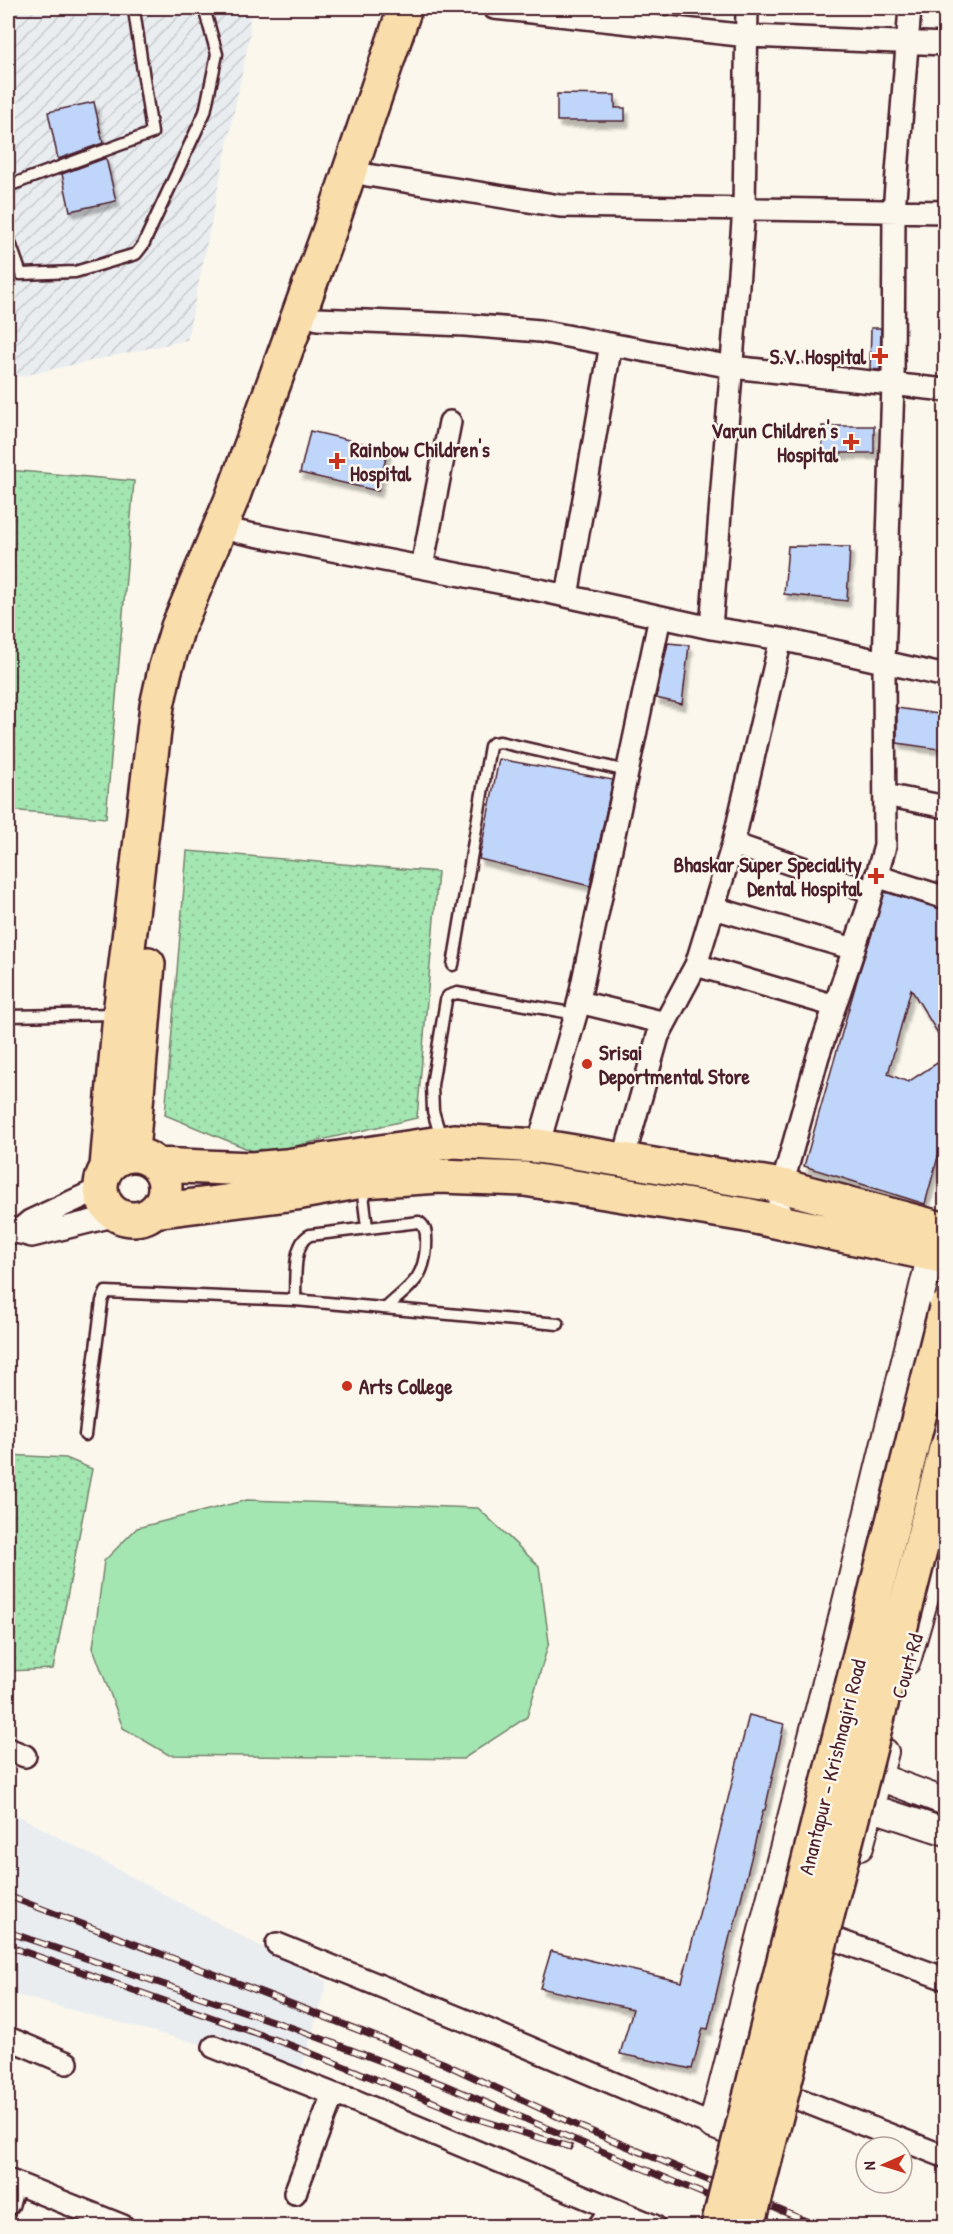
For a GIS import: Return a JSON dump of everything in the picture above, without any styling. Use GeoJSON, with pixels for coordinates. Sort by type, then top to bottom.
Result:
{"type":"FeatureCollection","features":[{"type":"Feature","properties":{"kind":"highway"},"geometry":{"type":"LineString","coordinates":[[122,1178],[153,908],[181,689],[187,662],[229,530],[405,8]]}},
{"type":"Feature","properties":{"kind":"highway"},"geometry":{"type":"LineString","coordinates":[[122,1178],[162,1174],[165,1184],[161,1203],[146,1217],[136,1220],[126,1219],[122,1178],[120,1014],[157,706],[165,670],[178,627],[229,530],[316,319],[423,8]]}},
{"type":"Feature","properties":{"kind":"highway"},"geometry":{"type":"LineString","coordinates":[[441,1159],[465,1141],[538,1146],[782,1186],[943,1254]]}},
{"type":"Feature","properties":{"kind":"highway"},"geometry":{"type":"LineString","coordinates":[[122,1178],[252,1169],[360,1168],[441,1159],[525,1179],[746,1215],[943,1254]]}},
{"type":"Feature","properties":{"kind":"highway"},"geometry":{"type":"LineString","coordinates":[[154,1211],[296,1194],[360,1168]]}},
{"type":"Feature","properties":{"kind":"highway","name":"Anantapur - Krishnagiri Road"},"geometry":{"type":"LineString","coordinates":[[718,2226],[945,1308]]}},
{"type":"Feature","properties":{"kind":"highway"},"geometry":{"type":"LineString","coordinates":[[748,2226],[945,1449]]}},
{"type":"Feature","properties":{"kind":"street"},"geometry":{"type":"LineString","coordinates":[[494,8],[748,36],[945,44]]}},
{"type":"Feature","properties":{"kind":"street"},"geometry":{"type":"LineString","coordinates":[[711,628],[744,209],[747,8]]}},
{"type":"Feature","properties":{"kind":"street"},"geometry":{"type":"LineString","coordinates":[[776,1222],[782,1186],[818,1056],[885,846],[884,664],[893,384],[894,211],[910,8]]}},
{"type":"Feature","properties":{"kind":"street"},"geometry":{"type":"LineString","coordinates":[[367,175],[560,206],[945,212]]}},
{"type":"Feature","properties":{"kind":"street"},"geometry":{"type":"LineString","coordinates":[[316,319],[540,331],[732,367],[945,390]]}},
{"type":"Feature","properties":{"kind":"street"},"geometry":{"type":"LineString","coordinates":[[567,596],[611,344]]}},
{"type":"Feature","properties":{"kind":"street"},"geometry":{"type":"LineString","coordinates":[[422,567],[450,422]]}},
{"type":"Feature","properties":{"kind":"street"},"geometry":{"type":"LineString","coordinates":[[229,530],[567,596],[711,628],[781,639],[945,676]]}},
{"type":"Feature","properties":{"kind":"street"},"geometry":{"type":"LineString","coordinates":[[538,1146],[578,1008],[660,617]]}},
{"type":"Feature","properties":{"kind":"street"},"geometry":{"type":"LineString","coordinates":[[623,1161],[658,1036],[696,965],[714,908],[733,844],[781,639]]}},
{"type":"Feature","properties":{"kind":"street"},"geometry":{"type":"LineString","coordinates":[[885,795],[945,807]]}},
{"type":"Feature","properties":{"kind":"street"},"geometry":{"type":"LineString","coordinates":[[733,844],[874,884],[945,898]]}},
{"type":"Feature","properties":{"kind":"street"},"geometry":{"type":"LineString","coordinates":[[714,908],[854,949]]}},
{"type":"Feature","properties":{"kind":"street"},"geometry":{"type":"LineString","coordinates":[[696,965],[835,1006]]}},
{"type":"Feature","properties":{"kind":"street"},"geometry":{"type":"LineString","coordinates":[[578,1008],[665,1023]]}},
{"type":"Feature","properties":{"kind":"street"},"geometry":{"type":"LineString","coordinates":[[12,1233],[32,1236],[122,1178]]}},
{"type":"Feature","properties":{"kind":"street"},"geometry":{"type":"LineString","coordinates":[[12,1233],[30,1221],[122,1178]]}},
{"type":"Feature","properties":{"kind":"street"},"geometry":{"type":"LineString","coordinates":[[277,1944],[712,2125],[831,1662],[943,1254]]}},
{"type":"Feature","properties":{"kind":"street","name":"Court Rd"},"geometry":{"type":"LineString","coordinates":[[712,2125],[770,2148],[788,2095],[872,1808],[903,1673],[945,1526]]}},
{"type":"Feature","properties":{"kind":"street"},"geometry":{"type":"LineString","coordinates":[[879,1777],[945,1802]]}},
{"type":"Feature","properties":{"kind":"street"},"geometry":{"type":"LineString","coordinates":[[872,1808],[945,1832]]}},
{"type":"Feature","properties":{"kind":"street"},"geometry":{"type":"LineString","coordinates":[[834,1939],[945,1979]]}},
{"type":"Feature","properties":{"kind":"street"},"geometry":{"type":"LineString","coordinates":[[8,2038],[67,2063]]}},
{"type":"Feature","properties":{"kind":"street"},"geometry":{"type":"LineString","coordinates":[[214,2047],[353,2100],[654,2226]]}},
{"type":"Feature","properties":{"kind":"street"},"geometry":{"type":"LineString","coordinates":[[295,2193],[333,2094]]}},
{"type":"Feature","properties":{"kind":"street"},"geometry":{"type":"LineString","coordinates":[[788,2095],[945,2157]]}},
{"type":"Feature","properties":{"kind":"street"},"geometry":{"type":"LineString","coordinates":[[8,2204],[10,2181],[123,2226]]}},
{"type":"Feature","properties":{"kind":"street"},"geometry":{"type":"LineString","coordinates":[[599,2226],[604,2219],[621,2213]]}},
{"type":"Feature","properties":{"kind":"lane"},"geometry":{"type":"LineString","coordinates":[[8,186],[152,133],[134,10],[139,8]]}},
{"type":"Feature","properties":{"kind":"lane"},"geometry":{"type":"LineString","coordinates":[[8,237],[21,274],[75,272],[136,254],[143,245],[205,112],[217,54],[204,8]]}},
{"type":"Feature","properties":{"kind":"lane"},"geometry":{"type":"LineString","coordinates":[[453,965],[490,746],[500,742],[627,771]]}},
{"type":"Feature","properties":{"kind":"lane"},"geometry":{"type":"LineString","coordinates":[[441,1159],[433,1111],[432,1084],[448,996],[457,993],[578,1008]]}},
{"type":"Feature","properties":{"kind":"lane"},"geometry":{"type":"LineString","coordinates":[[8,1016],[120,1014]]}},
{"type":"Feature","properties":{"kind":"lane"},"geometry":{"type":"LineString","coordinates":[[360,1168],[367,1227]]}},
{"type":"Feature","properties":{"kind":"lane"},"geometry":{"type":"LineString","coordinates":[[295,1300],[298,1248],[304,1237],[419,1222],[424,1226],[427,1234],[423,1269],[415,1281],[386,1308]]}},
{"type":"Feature","properties":{"kind":"lane"},"geometry":{"type":"LineString","coordinates":[[85,1435],[102,1301],[106,1292],[295,1300],[558,1324]]}},
{"type":"Feature","properties":{"kind":"shaded area"},"geometry":{"type":"Polygon","coordinates":[[[24,8],[249,8],[250,34],[187,340],[8,379],[8,16],[24,8]]]}},
{"type":"Feature","properties":{"kind":"shaded area"},"geometry":{"type":"Polygon","coordinates":[[[8,1810],[327,1982],[301,2071],[8,1993],[8,1810]]]}},
{"type":"Feature","properties":{"kind":"green space"},"geometry":{"type":"Polygon","coordinates":[[[8,470],[134,481],[106,818],[8,810],[8,470]]]}},
{"type":"Feature","properties":{"kind":"green space"},"geometry":{"type":"Polygon","coordinates":[[[187,851],[438,872],[417,1118],[260,1154],[165,1115],[187,851]]]}},
{"type":"Feature","properties":{"kind":"green space"},"geometry":{"type":"Polygon","coordinates":[[[8,1455],[66,1458],[92,1469],[53,1669],[8,1671],[8,1455]]]}},
{"type":"Feature","properties":{"kind":"green space"},"geometry":{"type":"Polygon","coordinates":[[[247,1500],[478,1508],[539,1566],[549,1642],[527,1717],[463,1759],[169,1755],[123,1728],[93,1648],[104,1561],[137,1528],[247,1500]]]}},
{"type":"Feature","properties":{"kind":"building"},"geometry":{"type":"Polygon","coordinates":[[[557,94],[615,95],[615,108],[625,108],[625,121],[557,121],[557,94]]]}},
{"type":"Feature","properties":{"kind":"building"},"geometry":{"type":"Polygon","coordinates":[[[94,102],[103,143],[58,159],[48,112],[94,102]]]}},
{"type":"Feature","properties":{"kind":"building"},"geometry":{"type":"Polygon","coordinates":[[[106,158],[116,201],[70,211],[62,174],[106,158]]]}},
{"type":"Feature","properties":{"kind":"building"},"geometry":{"type":"Polygon","coordinates":[[[871,328],[881,328],[880,370],[870,369],[871,328]]]}},
{"type":"Feature","properties":{"kind":"building"},"geometry":{"type":"Polygon","coordinates":[[[822,426],[874,426],[874,453],[822,453],[822,426]]]}},
{"type":"Feature","properties":{"kind":"building"},"geometry":{"type":"Polygon","coordinates":[[[310,431],[388,449],[378,491],[300,473],[310,431]]]}},
{"type":"Feature","properties":{"kind":"building"},"geometry":{"type":"Polygon","coordinates":[[[788,546],[850,547],[847,601],[784,594],[788,546]]]}},
{"type":"Feature","properties":{"kind":"building"},"geometry":{"type":"Polygon","coordinates":[[[668,643],[689,645],[682,704],[656,698],[668,643]]]}},
{"type":"Feature","properties":{"kind":"building"},"geometry":{"type":"Polygon","coordinates":[[[897,708],[945,715],[945,750],[897,743],[897,708]]]}},
{"type":"Feature","properties":{"kind":"building"},"geometry":{"type":"Polygon","coordinates":[[[499,759],[613,780],[590,886],[479,859],[499,759]]]}},
{"type":"Feature","properties":{"kind":"building"},"geometry":{"type":"Polygon","coordinates":[[[885,892],[945,910],[945,1045],[911,989],[888,1074],[908,1082],[945,1058],[945,1140],[942,1142],[925,1204],[804,1166],[859,973],[885,892]]]}},
{"type":"Feature","properties":{"kind":"building"},"geometry":{"type":"Polygon","coordinates":[[[749,1715],[784,1724],[765,1810],[763,1810],[733,1931],[731,1931],[708,2029],[703,2028],[692,2069],[620,2054],[633,2009],[540,1988],[551,1951],[682,1982],[749,1715]]]}},
{"type":"Feature","properties":{"kind":"railway"},"geometry":{"type":"LineString","coordinates":[[8,1896],[443,2063],[576,2125],[818,2226]]}},
{"type":"Feature","properties":{"kind":"railway"},"geometry":{"type":"LineString","coordinates":[[8,1932],[293,2028],[442,2084],[780,2226]]}},
{"type":"Feature","properties":{"kind":"railway"},"geometry":{"type":"LineString","coordinates":[[8,1946],[290,2045],[471,2117],[570,2147]]}},
{"type":"Feature","properties":{"kind":"place","name":"S.V. Hospital"},"geometry":{"type":"Point","coordinates":[880,356]}},
{"type":"Feature","properties":{"kind":"place","name":"Varun Children's Hospital"},"geometry":{"type":"Point","coordinates":[851,442]}},
{"type":"Feature","properties":{"kind":"place","name":"Rainbow Children's Hospital"},"geometry":{"type":"Point","coordinates":[337,461]}},
{"type":"Feature","properties":{"kind":"place","name":"Bhaskar Super Speciality Dental Hospital"},"geometry":{"type":"Point","coordinates":[876,876]}},
{"type":"Feature","properties":{"kind":"place","name":"Srisai Deportmental Store"},"geometry":{"type":"Point","coordinates":[587,1064]}},
{"type":"Feature","properties":{"kind":"place","name":"Arts College"},"geometry":{"type":"Point","coordinates":[347,1386]}}]}
